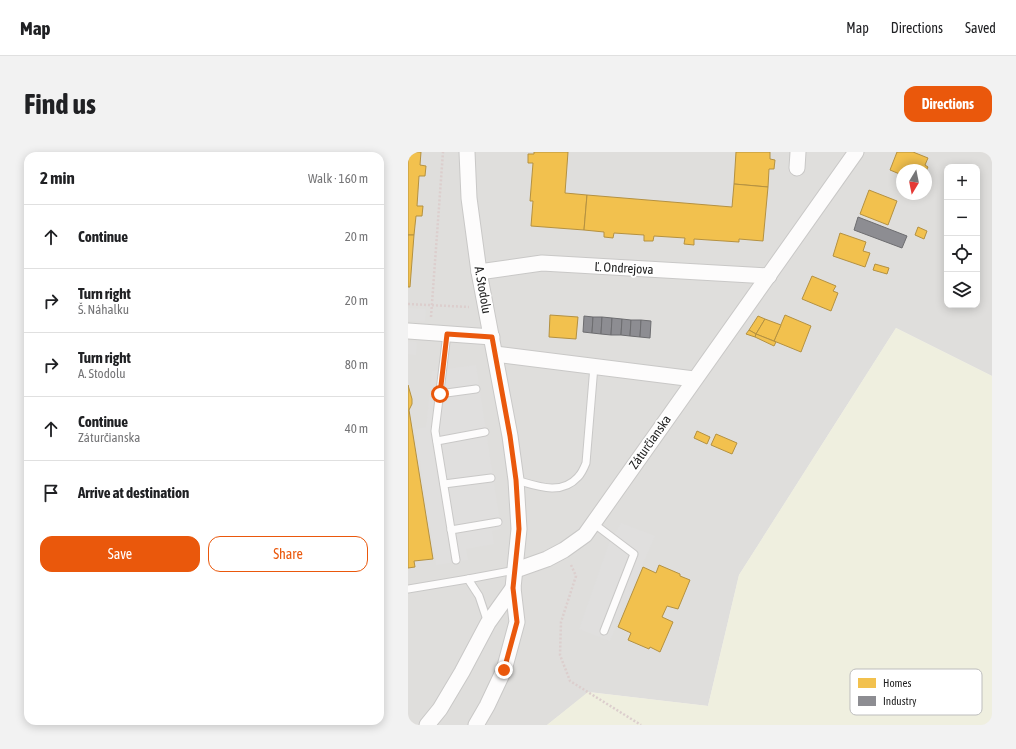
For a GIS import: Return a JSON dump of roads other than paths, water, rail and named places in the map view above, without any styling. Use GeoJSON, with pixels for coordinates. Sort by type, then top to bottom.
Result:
{"type":"FeatureCollection","features":[{"type":"Feature","properties":{"kind":"street","name":"A. Stodolu"},"geometry":{"type":"LineString","coordinates":[[467,152],[469,198],[479,272],[510,436],[516,480],[519,529],[516,570]]}},
{"type":"Feature","properties":{"kind":"street"},"geometry":{"type":"LineString","coordinates":[[797,168],[798,152]]}},
{"type":"Feature","properties":{"kind":"street","name":"Záturčianska"},"geometry":{"type":"LineString","coordinates":[[516,570],[547,559],[564,550],[585,535],[856,152]]}},
{"type":"Feature","properties":{"kind":"street","name":"Ľ. Ondrejova"},"geometry":{"type":"LineString","coordinates":[[479,272],[542,263],[769,276]]}},
{"type":"Feature","properties":{"kind":"street"},"geometry":{"type":"LineString","coordinates":[[408,331],[492,337]]}},
{"type":"Feature","properties":{"kind":"street"},"geometry":{"type":"LineString","coordinates":[[495,354],[694,380]]}},
{"type":"Feature","properties":{"kind":"street"},"geometry":{"type":"LineString","coordinates":[[476,725],[504,670],[517,622],[513,588],[516,570]]}},
{"type":"Feature","properties":{"kind":"street"},"geometry":{"type":"LineString","coordinates":[[427,725],[440,709],[488,623],[513,588]]}},
{"type":"Feature","properties":{"kind":"lane"},"geometry":{"type":"LineString","coordinates":[[447,334],[435,430],[456,560]]}},
{"type":"Feature","properties":{"kind":"lane"},"geometry":{"type":"LineString","coordinates":[[516,480],[547,488],[564,487],[578,477],[586,463],[594,366]]}},
{"type":"Feature","properties":{"kind":"lane"},"geometry":{"type":"LineString","coordinates":[[440,394],[476,389]]}},
{"type":"Feature","properties":{"kind":"lane"},"geometry":{"type":"LineString","coordinates":[[437,441],[485,432]]}},
{"type":"Feature","properties":{"kind":"lane"},"geometry":{"type":"LineString","coordinates":[[444,484],[491,478]]}},
{"type":"Feature","properties":{"kind":"lane"},"geometry":{"type":"LineString","coordinates":[[451,530],[498,522]]}},
{"type":"Feature","properties":{"kind":"lane"},"geometry":{"type":"LineString","coordinates":[[593,523],[634,554],[604,631]]}},
{"type":"Feature","properties":{"kind":"lane"},"geometry":{"type":"LineString","coordinates":[[408,589],[516,570]]}},
{"type":"Feature","properties":{"kind":"lane"},"geometry":{"type":"LineString","coordinates":[[468,579],[479,596],[488,623]]}}]}
